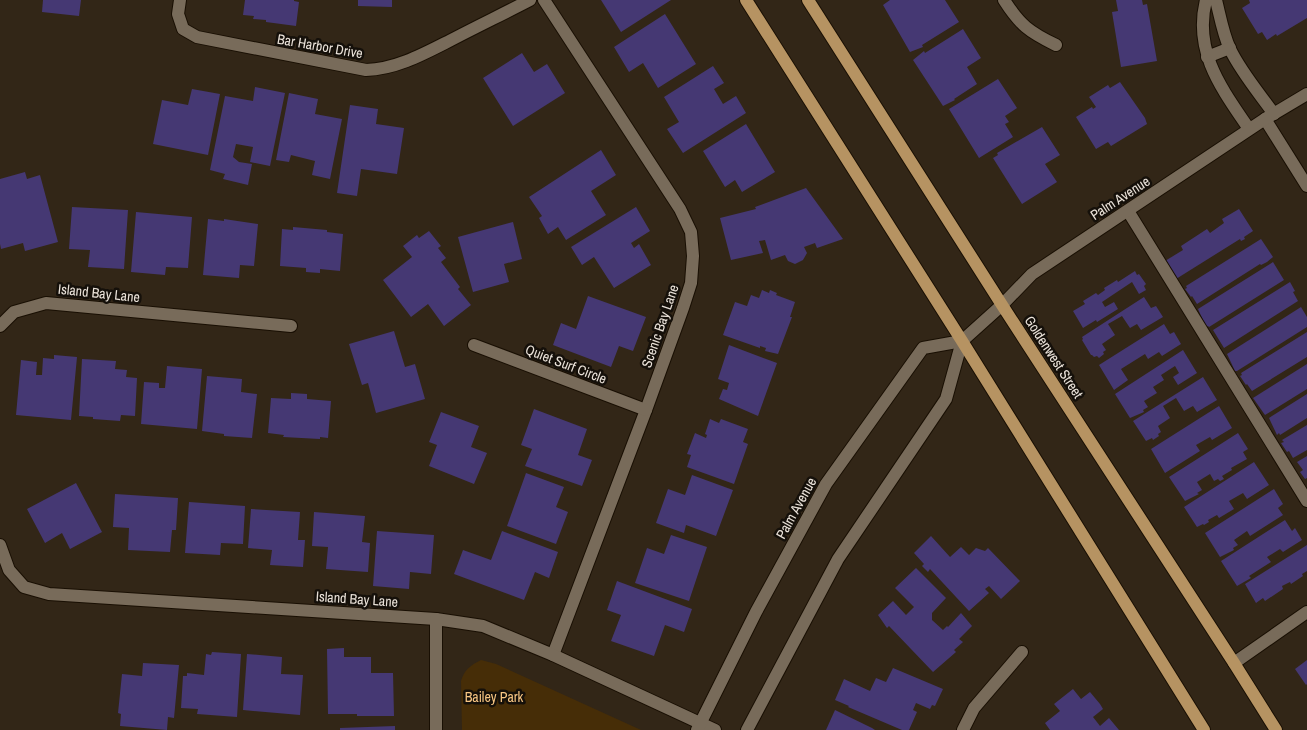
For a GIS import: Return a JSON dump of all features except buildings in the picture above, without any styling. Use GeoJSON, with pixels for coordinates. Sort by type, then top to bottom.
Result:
{"type":"FeatureCollection","features":[{"type":"Feature","properties":{"kind":"main road"},"geometry":{"type":"LineString","coordinates":[[746,0],[962,341],[1204,730]]}},
{"type":"Feature","properties":{"kind":"main road","name":"Goldenwest Street"},"geometry":{"type":"LineString","coordinates":[[808,0],[1276,730]]}},
{"type":"Feature","properties":{"kind":"street","name":"Bar Harbor Drive"},"geometry":{"type":"LineString","coordinates":[[180,0],[178,14],[182,29],[197,38],[345,67],[379,70],[419,56],[530,0]]}},
{"type":"Feature","properties":{"kind":"street","name":"Scenic Bay Lane"},"geometry":{"type":"LineString","coordinates":[[544,0],[680,209],[691,232],[693,256],[691,283],[683,308],[553,655]]}},
{"type":"Feature","properties":{"kind":"street"},"geometry":{"type":"LineString","coordinates":[[1004,0],[1024,27],[1056,45]]}},
{"type":"Feature","properties":{"kind":"street"},"geometry":{"type":"LineString","coordinates":[[1206,0],[1202,23],[1207,57],[1217,81],[1249,130]]}},
{"type":"Feature","properties":{"kind":"street"},"geometry":{"type":"LineString","coordinates":[[1216,0],[1220,21],[1230,48],[1307,186]]}},
{"type":"Feature","properties":{"kind":"street"},"geometry":{"type":"LineString","coordinates":[[1207,57],[1230,48]]}},
{"type":"Feature","properties":{"kind":"street","name":"Palm Avenue"},"geometry":{"type":"LineString","coordinates":[[698,727],[756,612],[826,484],[923,348],[962,341],[1002,305],[1032,274],[1249,130],[1307,94]]}},
{"type":"Feature","properties":{"kind":"street"},"geometry":{"type":"LineString","coordinates":[[1128,211],[1307,501]]}},
{"type":"Feature","properties":{"kind":"street","name":"Island Bay Lane"},"geometry":{"type":"LineString","coordinates":[[0,326],[14,312],[46,303],[292,326]]}},
{"type":"Feature","properties":{"kind":"street"},"geometry":{"type":"LineString","coordinates":[[747,730],[838,559],[946,399],[962,341]]}},
{"type":"Feature","properties":{"kind":"street","name":"Quiet Surf Circle"},"geometry":{"type":"LineString","coordinates":[[474,346],[646,410]]}},
{"type":"Feature","properties":{"kind":"street","name":"Island Bay Lane"},"geometry":{"type":"LineString","coordinates":[[0,545],[9,570],[24,587],[49,594],[436,619],[483,626],[553,655],[698,727],[715,730]]}},
{"type":"Feature","properties":{"kind":"street"},"geometry":{"type":"LineString","coordinates":[[1234,662],[1307,612]]}},
{"type":"Feature","properties":{"kind":"street"},"geometry":{"type":"LineString","coordinates":[[436,619],[436,730]]}},
{"type":"Feature","properties":{"kind":"street"},"geometry":{"type":"LineString","coordinates":[[963,730],[974,708],[1022,652]]}},
{"type":"Feature","properties":{"kind":"green space","name":"Bailey Park"},"geometry":{"type":"Polygon","coordinates":[[[481,660],[496,664],[641,730],[462,730],[461,681],[468,668],[481,660]]]}}]}
